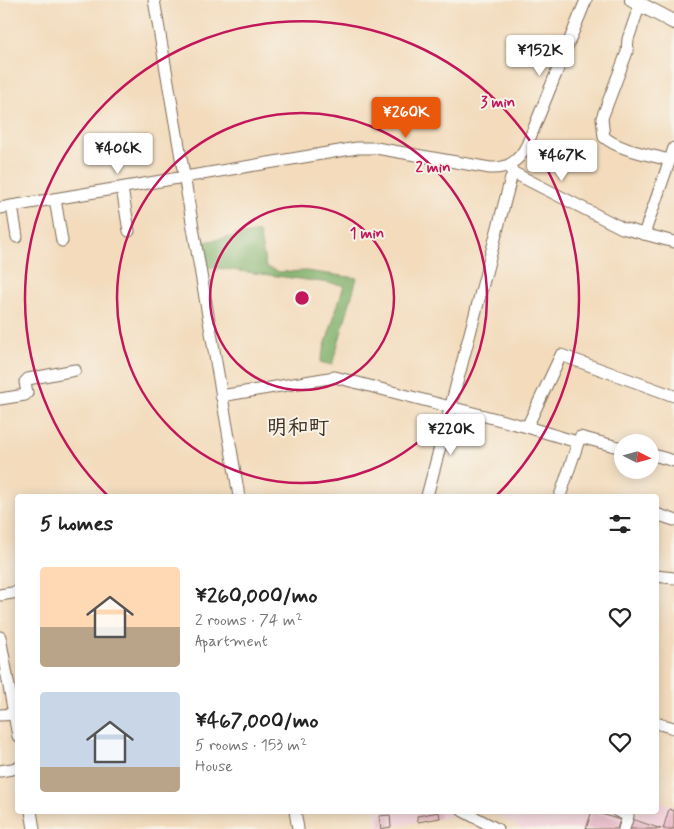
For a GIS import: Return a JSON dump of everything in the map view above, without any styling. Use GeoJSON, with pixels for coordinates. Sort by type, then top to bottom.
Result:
{"type":"FeatureCollection","features":[{"type":"Feature","properties":{"kind":"main road"},"geometry":{"type":"LineString","coordinates":[[636,2],[674,22]]}},
{"type":"Feature","properties":{"kind":"street"},"geometry":{"type":"LineString","coordinates":[[154,0],[239,494]]}},
{"type":"Feature","properties":{"kind":"street"},"geometry":{"type":"LineString","coordinates":[[427,494],[511,178],[511,169],[527,146],[586,0]]}},
{"type":"Feature","properties":{"kind":"street"},"geometry":{"type":"LineString","coordinates":[[636,2],[627,52],[602,118],[604,137],[627,149],[669,160]]}},
{"type":"Feature","properties":{"kind":"street"},"geometry":{"type":"LineString","coordinates":[[0,208],[366,147],[490,168],[511,169],[622,228],[674,242]]}},
{"type":"Feature","properties":{"kind":"street"},"geometry":{"type":"LineString","coordinates":[[644,234],[674,148]]}},
{"type":"Feature","properties":{"kind":"street"},"geometry":{"type":"LineString","coordinates":[[122,188],[129,231]]}},
{"type":"Feature","properties":{"kind":"street"},"geometry":{"type":"LineString","coordinates":[[55,199],[62,241]]}},
{"type":"Feature","properties":{"kind":"street"},"geometry":{"type":"LineString","coordinates":[[12,206],[17,237]]}},
{"type":"Feature","properties":{"kind":"street"},"geometry":{"type":"LineString","coordinates":[[527,428],[561,355],[674,396]]}},
{"type":"Feature","properties":{"kind":"street"},"geometry":{"type":"LineString","coordinates":[[0,399],[25,395],[25,382],[28,379],[75,370]]}},
{"type":"Feature","properties":{"kind":"street"},"geometry":{"type":"LineString","coordinates":[[221,396],[334,377],[577,442]]}},
{"type":"Feature","properties":{"kind":"street"},"geometry":{"type":"LineString","coordinates":[[561,494],[580,437],[614,446]]}},
{"type":"Feature","properties":{"kind":"street"},"geometry":{"type":"LineString","coordinates":[[659,457],[674,461]]}},
{"type":"Feature","properties":{"kind":"street"},"geometry":{"type":"LineString","coordinates":[[659,515],[674,520]]}},
{"type":"Feature","properties":{"kind":"street"},"geometry":{"type":"LineString","coordinates":[[659,576],[674,578]]}},
{"type":"Feature","properties":{"kind":"street"},"geometry":{"type":"LineString","coordinates":[[0,595],[15,592]]}},
{"type":"Feature","properties":{"kind":"street"},"geometry":{"type":"LineString","coordinates":[[0,637],[13,680],[15,703]]}},
{"type":"Feature","properties":{"kind":"street"},"geometry":{"type":"LineString","coordinates":[[0,715],[15,714]]}},
{"type":"Feature","properties":{"kind":"street"},"geometry":{"type":"LineString","coordinates":[[659,724],[674,728]]}},
{"type":"Feature","properties":{"kind":"street"},"geometry":{"type":"LineString","coordinates":[[0,771],[15,768]]}},
{"type":"Feature","properties":{"kind":"street"},"geometry":{"type":"LineString","coordinates":[[32,814],[34,829]]}},
{"type":"Feature","properties":{"kind":"street"},"geometry":{"type":"LineString","coordinates":[[296,814],[298,829]]}},
{"type":"Feature","properties":{"kind":"street"},"geometry":{"type":"LineString","coordinates":[[471,814],[497,829]]}},
{"type":"Feature","properties":{"kind":"street"},"geometry":{"type":"LineString","coordinates":[[624,814],[628,816],[624,829]]}},
{"type":"Feature","properties":{"kind":"shaded area"},"geometry":{"type":"Polygon","coordinates":[[[659,802],[674,806],[674,829],[522,829],[495,814],[659,814],[659,802]]]}},
{"type":"Feature","properties":{"kind":"shaded area"},"geometry":{"type":"Polygon","coordinates":[[[376,814],[458,814],[463,817],[463,821],[454,816],[378,829],[376,814]]]}},
{"type":"Feature","properties":{"kind":"green space"},"geometry":{"type":"Polygon","coordinates":[[[259,232],[266,267],[280,272],[306,271],[357,278],[332,365],[320,362],[344,285],[202,266],[198,243],[259,232]]]}},
{"type":"Feature","properties":{"kind":"building"},"geometry":{"type":"Polygon","coordinates":[[[669,809],[674,811],[674,829],[663,829],[669,809]]]}},
{"type":"Feature","properties":{"kind":"building"},"geometry":{"type":"Polygon","coordinates":[[[439,814],[440,818],[418,822],[417,816],[439,814]]]}},
{"type":"Feature","properties":{"kind":"building"},"geometry":{"type":"Polygon","coordinates":[[[591,814],[601,814],[620,820],[617,829],[586,829],[591,814]]]}},
{"type":"Feature","properties":{"kind":"building"},"geometry":{"type":"Polygon","coordinates":[[[390,815],[391,827],[381,829],[379,816],[390,815]]]}},
{"type":"Feature","properties":{"kind":"building"},"geometry":{"type":"Polygon","coordinates":[[[632,819],[661,829],[628,829],[632,819]]]}},
{"type":"Feature","properties":{"kind":"district","name":"明和町"},"geometry":{"type":"Point","coordinates":[298,427]}}]}
